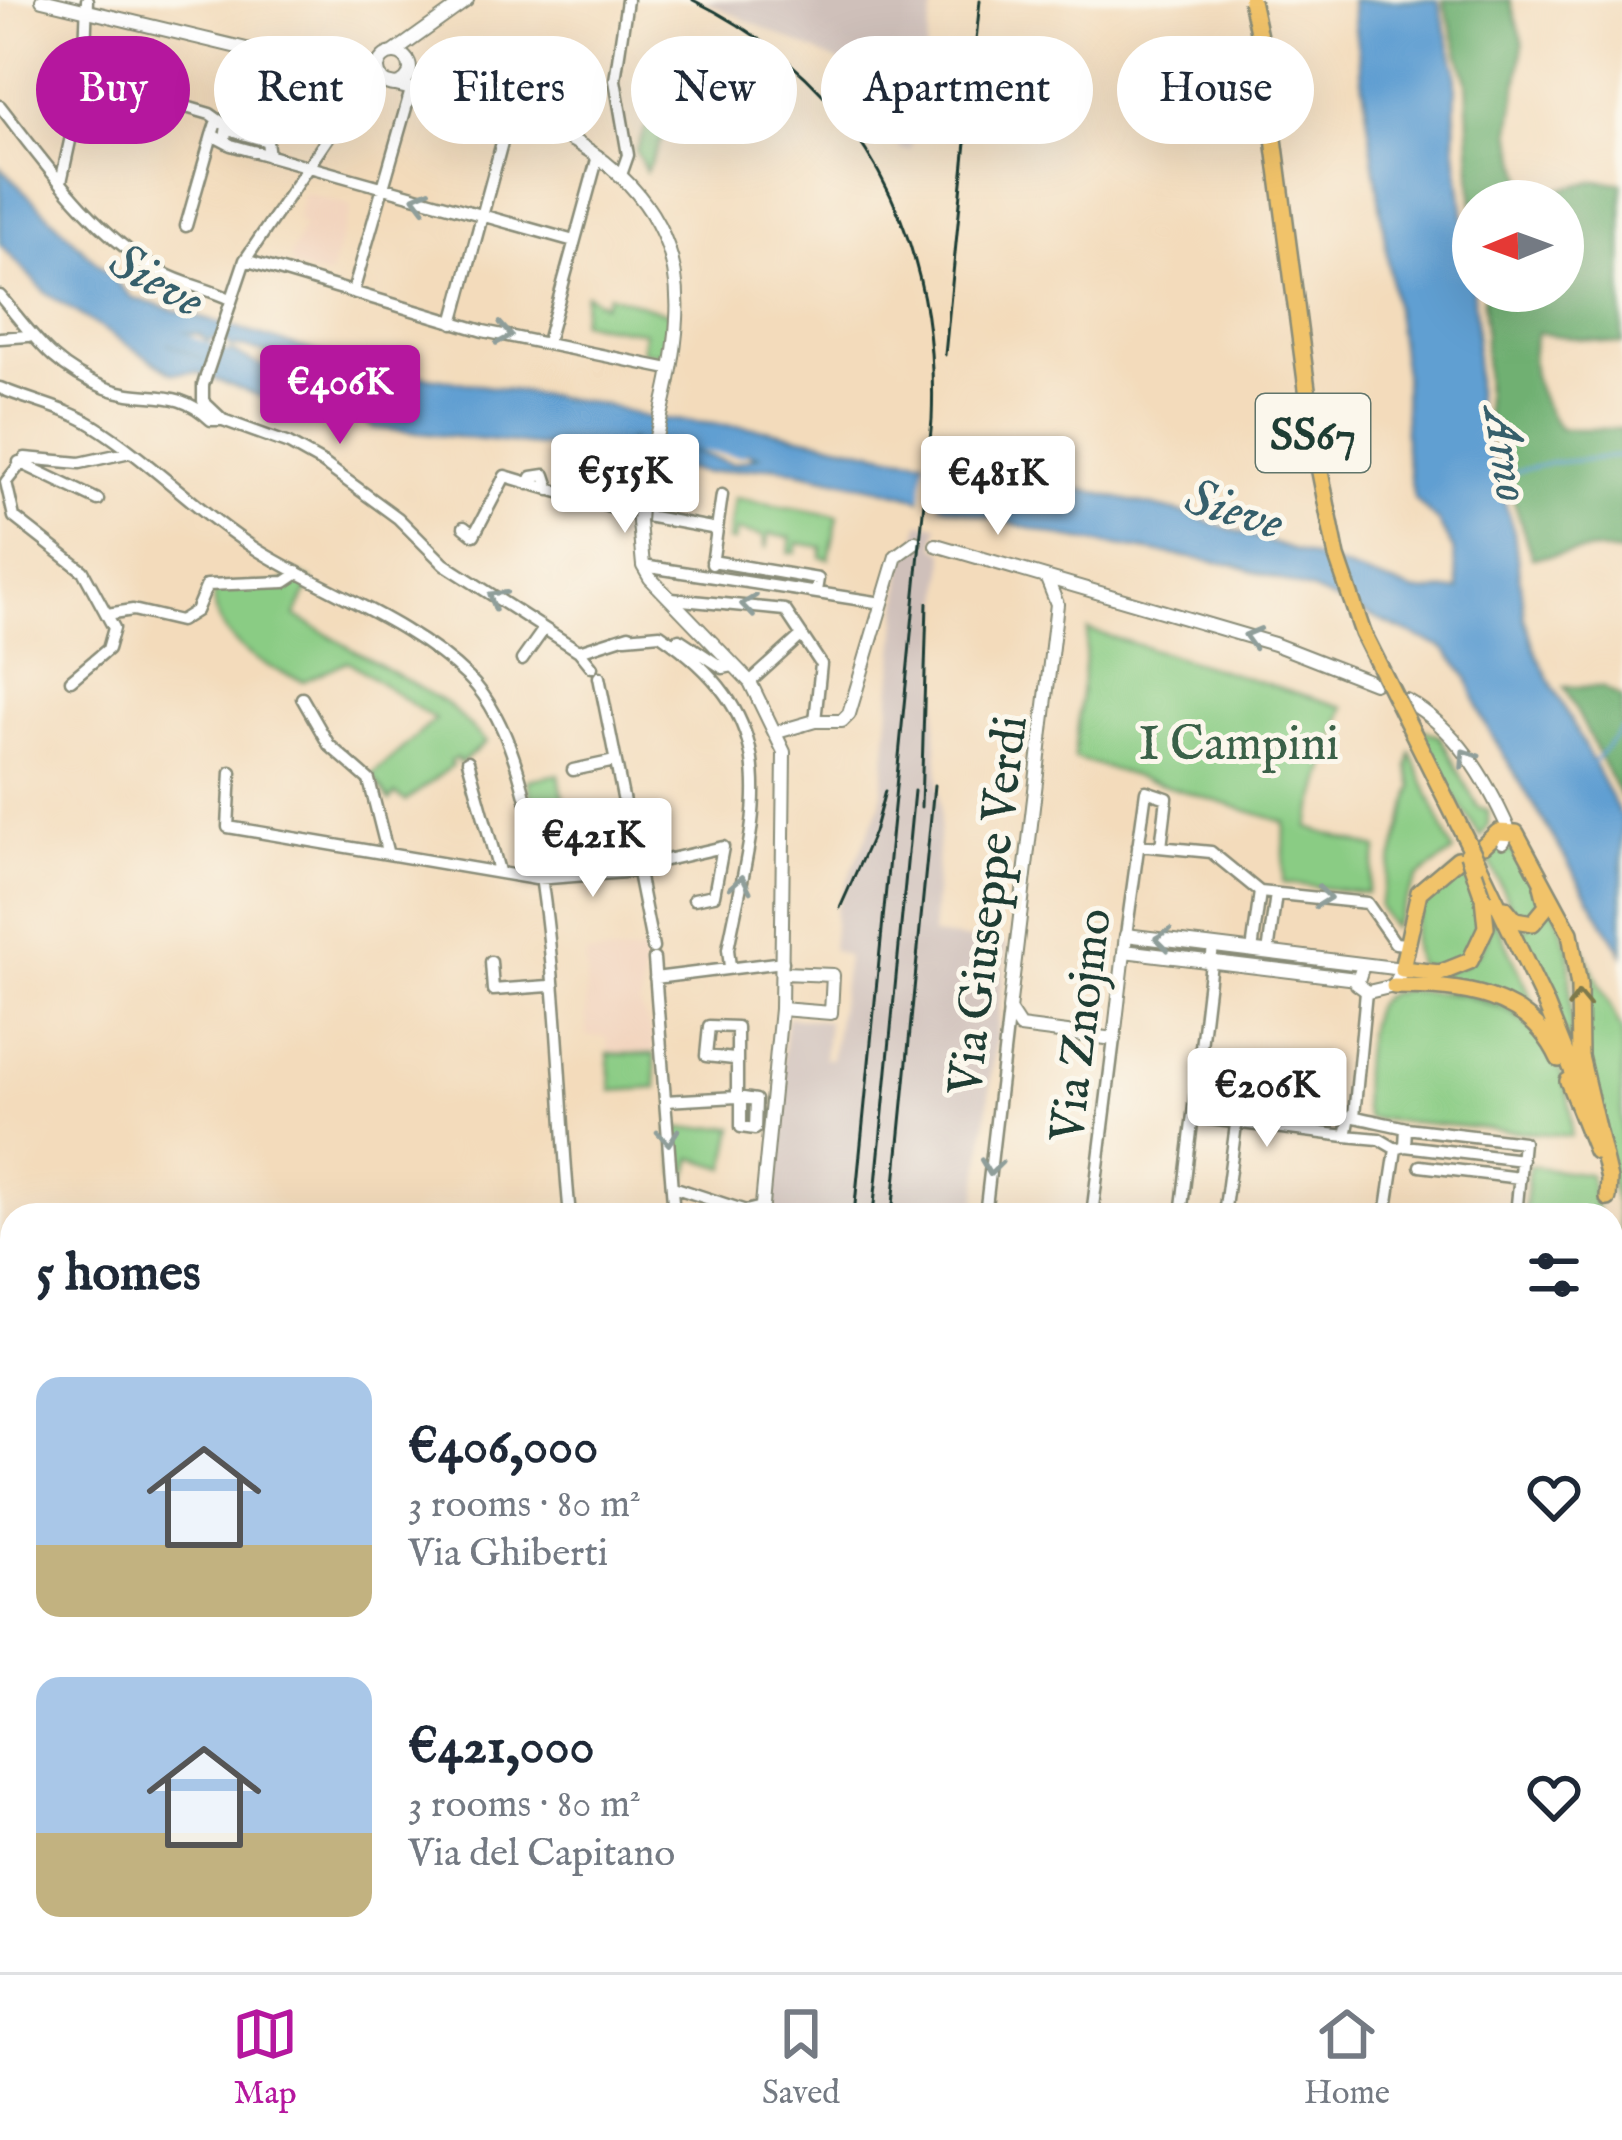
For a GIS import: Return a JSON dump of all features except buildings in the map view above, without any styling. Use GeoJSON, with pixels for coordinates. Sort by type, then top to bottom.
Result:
{"type":"FeatureCollection","features":[{"type":"Feature","properties":{"kind":"main road","name":"SS67"},"geometry":{"type":"LineString","coordinates":[[1251,0],[1264,55],[1314,442],[1336,557],[1363,633],[1488,896]]}},
{"type":"Feature","properties":{"kind":"main road"},"geometry":{"type":"LineString","coordinates":[[1488,896],[1515,920],[1533,923],[1542,916],[1546,893],[1506,836]]}},
{"type":"Feature","properties":{"kind":"main road"},"geometry":{"type":"LineString","coordinates":[[1506,836],[1521,838],[1570,933],[1579,986],[1580,1056],[1609,1179],[1608,1203]]}},
{"type":"Feature","properties":{"kind":"main road"},"geometry":{"type":"LineString","coordinates":[[1457,859],[1419,892],[1402,969],[1440,973],[1470,961],[1486,927],[1488,896]]}},
{"type":"Feature","properties":{"kind":"main road"},"geometry":{"type":"LineString","coordinates":[[1488,896],[1516,941],[1564,1045],[1607,1203]]}},
{"type":"Feature","properties":{"kind":"main road"},"geometry":{"type":"LineString","coordinates":[[1379,988],[1485,995],[1533,1017],[1552,1043],[1596,1151]]}},
{"type":"Feature","properties":{"kind":"street"},"geometry":{"type":"LineString","coordinates":[[42,0],[88,7],[214,41]]}},
{"type":"Feature","properties":{"kind":"street"},"geometry":{"type":"LineString","coordinates":[[386,57],[467,0]]}},
{"type":"Feature","properties":{"kind":"street"},"geometry":{"type":"LineString","coordinates":[[622,172],[628,155],[615,80],[627,0]]}},
{"type":"Feature","properties":{"kind":"street"},"geometry":{"type":"LineString","coordinates":[[393,86],[409,68],[413,42],[424,30]]}},
{"type":"Feature","properties":{"kind":"street"},"geometry":{"type":"LineString","coordinates":[[393,52],[409,68]]}},
{"type":"Feature","properties":{"kind":"street"},"geometry":{"type":"LineString","coordinates":[[386,82],[393,86]]}},
{"type":"Feature","properties":{"kind":"street"},"geometry":{"type":"LineString","coordinates":[[386,84],[410,90]]}},
{"type":"Feature","properties":{"kind":"street"},"geometry":{"type":"LineString","coordinates":[[353,292],[410,93]]}},
{"type":"Feature","properties":{"kind":"street"},"geometry":{"type":"LineString","coordinates":[[0,106],[102,226],[149,264],[227,304]]}},
{"type":"Feature","properties":{"kind":"street"},"geometry":{"type":"LineString","coordinates":[[61,182],[72,144]]}},
{"type":"Feature","properties":{"kind":"street"},"geometry":{"type":"LineString","coordinates":[[186,226],[215,144]]}},
{"type":"Feature","properties":{"kind":"street"},"geometry":{"type":"LineString","coordinates":[[245,144],[308,169],[574,241]]}},
{"type":"Feature","properties":{"kind":"street"},"geometry":{"type":"LineString","coordinates":[[223,420],[203,401],[202,385],[227,304],[245,260],[325,144]]}},
{"type":"Feature","properties":{"kind":"street"},"geometry":{"type":"LineString","coordinates":[[453,323],[502,144]]}},
{"type":"Feature","properties":{"kind":"street"},"geometry":{"type":"LineString","coordinates":[[579,144],[622,172],[652,210],[674,279],[677,319],[640,515],[643,566],[750,682],[777,732],[787,801],[782,1009],[763,1203]]}},
{"type":"Feature","properties":{"kind":"street"},"geometry":{"type":"LineString","coordinates":[[547,342],[598,156]]}},
{"type":"Feature","properties":{"kind":"street"},"geometry":{"type":"LineString","coordinates":[[245,260],[453,323],[668,374]]}},
{"type":"Feature","properties":{"kind":"street"},"geometry":{"type":"LineString","coordinates":[[0,296],[28,336],[85,380],[129,395],[181,397],[211,420],[289,443],[323,464],[398,518],[444,564],[578,651],[595,672],[654,954],[674,1203]]}},
{"type":"Feature","properties":{"kind":"street"},"geometry":{"type":"LineString","coordinates":[[0,338],[28,336]]}},
{"type":"Feature","properties":{"kind":"street"},"geometry":{"type":"LineString","coordinates":[[0,388],[88,422],[233,535],[440,656],[485,697],[513,748],[542,879],[569,1203]]}},
{"type":"Feature","properties":{"kind":"street"},"geometry":{"type":"LineString","coordinates":[[71,680],[114,639],[107,614],[83,571],[14,517],[6,482],[19,462],[38,455],[80,464],[130,452]]}},
{"type":"Feature","properties":{"kind":"street"},"geometry":{"type":"LineString","coordinates":[[19,462],[98,500]]}},
{"type":"Feature","properties":{"kind":"street"},"geometry":{"type":"LineString","coordinates":[[464,527],[474,535],[499,479],[530,484],[532,477],[545,475],[550,490],[630,513],[717,529]]}},
{"type":"Feature","properties":{"kind":"street"},"geometry":{"type":"LineString","coordinates":[[711,567],[722,495]]}},
{"type":"Feature","properties":{"kind":"street"},"geometry":{"type":"LineString","coordinates":[[777,732],[815,721],[842,721],[849,714],[896,556],[915,542]]}},
{"type":"Feature","properties":{"kind":"street"},"geometry":{"type":"LineString","coordinates":[[936,544],[1274,644],[1368,679]]}},
{"type":"Feature","properties":{"kind":"street"},"geometry":{"type":"LineString","coordinates":[[643,566],[711,567],[818,579],[816,591],[882,603]]}},
{"type":"Feature","properties":{"kind":"street"},"geometry":{"type":"LineString","coordinates":[[107,614],[134,610],[180,622],[196,611],[207,585],[285,582],[298,574]]}},
{"type":"Feature","properties":{"kind":"street"},"geometry":{"type":"LineString","coordinates":[[1047,579],[1058,604],[1074,592],[1089,591]]}},
{"type":"Feature","properties":{"kind":"street"},"geometry":{"type":"LineString","coordinates":[[672,599],[785,610],[821,664],[815,721]]}},
{"type":"Feature","properties":{"kind":"street"},"geometry":{"type":"LineString","coordinates":[[866,600],[876,620]]}},
{"type":"Feature","properties":{"kind":"street","name":"Via Giuseppe Verdi"},"geometry":{"type":"LineString","coordinates":[[986,1203],[1058,604]]}},
{"type":"Feature","properties":{"kind":"street"},"geometry":{"type":"LineString","coordinates":[[578,651],[661,627],[718,665],[733,666]]}},
{"type":"Feature","properties":{"kind":"street"},"geometry":{"type":"LineString","coordinates":[[522,660],[544,629]]}},
{"type":"Feature","properties":{"kind":"street"},"geometry":{"type":"LineString","coordinates":[[626,637],[660,634],[725,688],[740,710],[756,801],[728,949],[730,967]]}},
{"type":"Feature","properties":{"kind":"street"},"geometry":{"type":"LineString","coordinates":[[750,682],[802,635]]}},
{"type":"Feature","properties":{"kind":"street"},"geometry":{"type":"LineString","coordinates":[[302,698],[328,745],[369,780],[387,851]]}},
{"type":"Feature","properties":{"kind":"street"},"geometry":{"type":"LineString","coordinates":[[1406,700],[1452,734],[1506,836]]}},
{"type":"Feature","properties":{"kind":"street"},"geometry":{"type":"LineString","coordinates":[[468,761],[499,872]]}},
{"type":"Feature","properties":{"kind":"street"},"geometry":{"type":"LineString","coordinates":[[574,770],[615,761]]}},
{"type":"Feature","properties":{"kind":"street"},"geometry":{"type":"LineString","coordinates":[[231,772],[228,827],[542,879],[639,867]]}},
{"type":"Feature","properties":{"kind":"street","name":"Via Znojmo"},"geometry":{"type":"LineString","coordinates":[[1094,1203],[1146,791],[1167,798],[1161,847]]}},
{"type":"Feature","properties":{"kind":"street"},"geometry":{"type":"LineString","coordinates":[[756,801],[787,801]]}},
{"type":"Feature","properties":{"kind":"street"},"geometry":{"type":"LineString","coordinates":[[1138,845],[1211,852],[1260,892],[1367,903],[1395,943],[1405,944]]}},
{"type":"Feature","properties":{"kind":"street"},"geometry":{"type":"LineString","coordinates":[[666,860],[723,847],[714,895],[694,899]]}},
{"type":"Feature","properties":{"kind":"street"},"geometry":{"type":"LineString","coordinates":[[1252,951],[1260,892]]}},
{"type":"Feature","properties":{"kind":"street"},"geometry":{"type":"LineString","coordinates":[[1268,953],[1276,894]]}},
{"type":"Feature","properties":{"kind":"street"},"geometry":{"type":"LineString","coordinates":[[1126,935],[1268,953],[1359,974],[1402,969]]}},
{"type":"Feature","properties":{"kind":"street"},"geometry":{"type":"LineString","coordinates":[[1182,1203],[1213,946]]}},
{"type":"Feature","properties":{"kind":"street"},"geometry":{"type":"LineString","coordinates":[[1124,951],[1211,963],[1328,969]]}},
{"type":"Feature","properties":{"kind":"street"},"geometry":{"type":"LineString","coordinates":[[491,962],[493,990],[550,986]]}},
{"type":"Feature","properties":{"kind":"street"},"geometry":{"type":"LineString","coordinates":[[655,978],[730,967],[783,967],[833,975],[831,1013],[782,1009]]}},
{"type":"Feature","properties":{"kind":"street"},"geometry":{"type":"LineString","coordinates":[[1379,988],[1402,969]]}},
{"type":"Feature","properties":{"kind":"street"},"geometry":{"type":"LineString","coordinates":[[1346,1136],[1379,988],[1378,970]]}},
{"type":"Feature","properties":{"kind":"street"},"geometry":{"type":"LineString","coordinates":[[1359,974],[1379,988]]}},
{"type":"Feature","properties":{"kind":"street"},"geometry":{"type":"LineString","coordinates":[[1009,1010],[1020,1027]]}},
{"type":"Feature","properties":{"kind":"street"},"geometry":{"type":"LineString","coordinates":[[1006,1035],[1020,1027],[1114,1039]]}},
{"type":"Feature","properties":{"kind":"street"},"geometry":{"type":"LineString","coordinates":[[665,1101],[739,1099],[734,1059]]}},
{"type":"Feature","properties":{"kind":"street"},"geometry":{"type":"LineString","coordinates":[[1195,1103],[1523,1142],[1517,1203]]}},
{"type":"Feature","properties":{"kind":"street"},"geometry":{"type":"LineString","coordinates":[[1226,1203],[1238,1108]]}},
{"type":"Feature","properties":{"kind":"street"},"geometry":{"type":"LineString","coordinates":[[1306,1131],[1308,1115]]}},
{"type":"Feature","properties":{"kind":"street"},"geometry":{"type":"LineString","coordinates":[[1193,1118],[1522,1160]]}},
{"type":"Feature","properties":{"kind":"street"},"geometry":{"type":"LineString","coordinates":[[1389,1203],[1406,1128]]}},
{"type":"Feature","properties":{"kind":"street"},"geometry":{"type":"LineString","coordinates":[[1420,1166],[1520,1178]]}},
{"type":"Feature","properties":{"kind":"street"},"geometry":{"type":"LineString","coordinates":[[673,1187],[722,1203]]}},
{"type":"Feature","properties":{"kind":"shaded area"},"geometry":{"type":"Polygon","coordinates":[[[702,0],[934,0],[928,36],[821,36],[821,54],[797,43],[797,36],[781,36],[702,0]]]}},
{"type":"Feature","properties":{"kind":"shaded area"},"geometry":{"type":"Polygon","coordinates":[[[304,193],[351,206],[329,277],[294,268],[290,257],[304,224],[296,221],[304,193]]]}},
{"type":"Feature","properties":{"kind":"shaded area"},"geometry":{"type":"Polygon","coordinates":[[[919,523],[938,525],[935,546],[945,552],[936,731],[941,812],[932,935],[1007,944],[976,1203],[769,1203],[787,1017],[828,1021],[824,1058],[832,1059],[847,957],[832,949],[836,907],[881,803],[904,553],[915,546],[919,523]]]}},
{"type":"Feature","properties":{"kind":"shaded area"},"geometry":{"type":"Polygon","coordinates":[[[559,774],[567,821],[599,818],[615,864],[577,872],[569,845],[560,846],[555,826],[537,830],[528,780],[559,774]]]}},
{"type":"Feature","properties":{"kind":"shaded area"},"geometry":{"type":"Polygon","coordinates":[[[646,953],[640,1007],[652,1034],[657,1088],[612,1091],[607,1037],[586,1036],[586,954],[646,953]]]}},
{"type":"Feature","properties":{"kind":"green space"},"geometry":{"type":"Polygon","coordinates":[[[1443,0],[1510,0],[1523,44],[1511,131],[1524,180],[1471,180],[1467,81],[1443,0]]]}},
{"type":"Feature","properties":{"kind":"green space"},"geometry":{"type":"Polygon","coordinates":[[[639,144],[659,144],[646,171],[636,151],[639,144]]]}},
{"type":"Feature","properties":{"kind":"green space"},"geometry":{"type":"Polygon","coordinates":[[[1584,183],[1622,183],[1622,344],[1537,333],[1532,359],[1540,395],[1559,429],[1622,429],[1622,553],[1594,550],[1532,558],[1486,414],[1484,312],[1584,312],[1584,183]]]}},
{"type":"Feature","properties":{"kind":"green space"},"geometry":{"type":"Polygon","coordinates":[[[586,294],[604,305],[608,294],[671,314],[665,355],[642,351],[644,332],[580,322],[586,294]]]}},
{"type":"Feature","properties":{"kind":"green space"},"geometry":{"type":"Polygon","coordinates":[[[734,498],[838,516],[829,559],[821,557],[822,547],[798,543],[796,553],[789,552],[791,538],[769,534],[766,549],[763,536],[736,531],[734,542],[728,541],[734,498]]]}},
{"type":"Feature","properties":{"kind":"green space"},"geometry":{"type":"Polygon","coordinates":[[[296,573],[312,580],[295,616],[447,704],[486,742],[460,764],[457,758],[450,761],[452,766],[406,801],[395,794],[390,801],[372,775],[435,720],[348,661],[304,681],[271,668],[241,648],[220,621],[214,587],[280,584],[296,573]]]}},
{"type":"Feature","properties":{"kind":"green space","name":"I Campini"},"geometry":{"type":"Polygon","coordinates":[[[1088,630],[1344,707],[1308,828],[1378,849],[1367,893],[1283,883],[1285,822],[1074,758],[1088,630]]]}},
{"type":"Feature","properties":{"kind":"green space"},"geometry":{"type":"Polygon","coordinates":[[[1564,687],[1602,687],[1622,698],[1622,800],[1564,687]]]}},
{"type":"Feature","properties":{"kind":"green space"},"geometry":{"type":"Polygon","coordinates":[[[1418,727],[1440,737],[1478,807],[1488,810],[1488,826],[1481,837],[1441,776],[1418,727]]]}},
{"type":"Feature","properties":{"kind":"green space"},"geometry":{"type":"Polygon","coordinates":[[[1411,753],[1453,852],[1417,878],[1392,928],[1379,906],[1413,787],[1408,767],[1411,753]]]}},
{"type":"Feature","properties":{"kind":"green space"},"geometry":{"type":"Polygon","coordinates":[[[559,774],[567,822],[537,830],[528,780],[559,774]]]}},
{"type":"Feature","properties":{"kind":"green space"},"geometry":{"type":"Polygon","coordinates":[[[1497,847],[1514,852],[1541,897],[1534,915],[1514,913],[1485,853],[1497,847]]]}},
{"type":"Feature","properties":{"kind":"green space"},"geometry":{"type":"Polygon","coordinates":[[[1462,864],[1482,917],[1474,950],[1447,969],[1418,965],[1413,935],[1416,921],[1431,895],[1462,864]]]}},
{"type":"Feature","properties":{"kind":"green space"},"geometry":{"type":"Polygon","coordinates":[[[1557,894],[1622,1031],[1622,1203],[1615,1203],[1589,1078],[1565,916],[1557,894]]]}},
{"type":"Feature","properties":{"kind":"green space"},"geometry":{"type":"Polygon","coordinates":[[[1553,903],[1569,951],[1572,1050],[1516,929],[1526,929],[1553,903]]]}},
{"type":"Feature","properties":{"kind":"green space"},"geometry":{"type":"Polygon","coordinates":[[[1493,914],[1543,1023],[1427,983],[1428,978],[1474,958],[1485,942],[1493,914]]]}},
{"type":"Feature","properties":{"kind":"green space"},"geometry":{"type":"Polygon","coordinates":[[[1403,990],[1478,999],[1525,1024],[1540,1038],[1561,1073],[1571,1136],[1367,1118],[1363,1079],[1373,1012],[1383,997],[1403,990]]]}},
{"type":"Feature","properties":{"kind":"green space"},"geometry":{"type":"Polygon","coordinates":[[[608,1054],[654,1054],[657,1088],[612,1091],[608,1054]]]}},
{"type":"Feature","properties":{"kind":"green space"},"geometry":{"type":"Polygon","coordinates":[[[734,1127],[726,1168],[693,1158],[687,1178],[677,1175],[671,1129],[734,1127]]]}},
{"type":"Feature","properties":{"kind":"green space"},"geometry":{"type":"Polygon","coordinates":[[[1529,1166],[1589,1174],[1595,1203],[1525,1203],[1529,1166]]]}},
{"type":"Feature","properties":{"kind":"water"},"geometry":{"type":"Polygon","coordinates":[[[1351,0],[1438,0],[1456,70],[1459,180],[1452,180],[1452,312],[1475,312],[1476,411],[1514,532],[1524,618],[1537,656],[1622,818],[1622,953],[1482,718],[1468,678],[1445,649],[1313,591],[1235,565],[1063,537],[883,489],[774,466],[708,473],[547,447],[374,428],[358,418],[285,406],[197,372],[172,373],[46,293],[0,244],[0,167],[132,298],[372,368],[611,406],[643,417],[765,429],[897,456],[984,467],[1183,513],[1416,592],[1459,590],[1453,549],[1438,522],[1414,498],[1405,450],[1404,374],[1351,0]],[[164,331],[168,343],[202,358],[206,342],[214,356],[231,351],[315,394],[358,394],[355,388],[292,362],[231,347],[222,336],[209,341],[199,334],[164,331]],[[644,437],[629,440],[646,453],[667,457],[688,450],[733,464],[759,456],[689,437],[647,441],[644,437]]]}},
{"type":"Feature","properties":{"kind":"pier"},"geometry":{"type":"Polygon","coordinates":[[[926,454],[945,456],[939,509],[921,504],[926,454]]]}},
{"type":"Feature","properties":{"kind":"waterway","name":"Sieve"},"geometry":{"type":"LineString","coordinates":[[146,324],[221,358]]}},
{"type":"Feature","properties":{"kind":"waterway","name":"Sieve"},"geometry":{"type":"LineString","coordinates":[[256,372],[377,396]]}},
{"type":"Feature","properties":{"kind":"waterway","name":"Sieve"},"geometry":{"type":"LineString","coordinates":[[640,437],[740,448]]}},
{"type":"Feature","properties":{"kind":"waterway","name":"Arno"},"geometry":{"type":"LineString","coordinates":[[1494,477],[1551,463],[1622,456]]}},
{"type":"Feature","properties":{"kind":"waterway"},"geometry":{"type":"LineString","coordinates":[[1592,764],[1622,729]]}},
{"type":"Feature","properties":{"kind":"tunnel"},"geometry":{"type":"LineString","coordinates":[[642,865],[666,860]]}},
{"type":"Feature","properties":{"kind":"railway"},"geometry":{"type":"LineString","coordinates":[[693,0],[752,34],[802,74],[845,121],[878,172],[904,228],[922,289],[931,353],[932,420],[855,1203]]}},
{"type":"Feature","properties":{"kind":"railway"},"geometry":{"type":"LineString","coordinates":[[945,355],[980,0]]}},
{"type":"Feature","properties":{"kind":"railway"},"geometry":{"type":"LineString","coordinates":[[921,807],[927,603]]}},
{"type":"Feature","properties":{"kind":"railway"},"geometry":{"type":"LineString","coordinates":[[893,1203],[934,785]]}},
{"type":"Feature","properties":{"kind":"railway"},"geometry":{"type":"LineString","coordinates":[[840,908],[874,832],[885,791]]}},
{"type":"Feature","properties":{"kind":"railway"},"geometry":{"type":"LineString","coordinates":[[874,1203],[914,791]]}}]}
